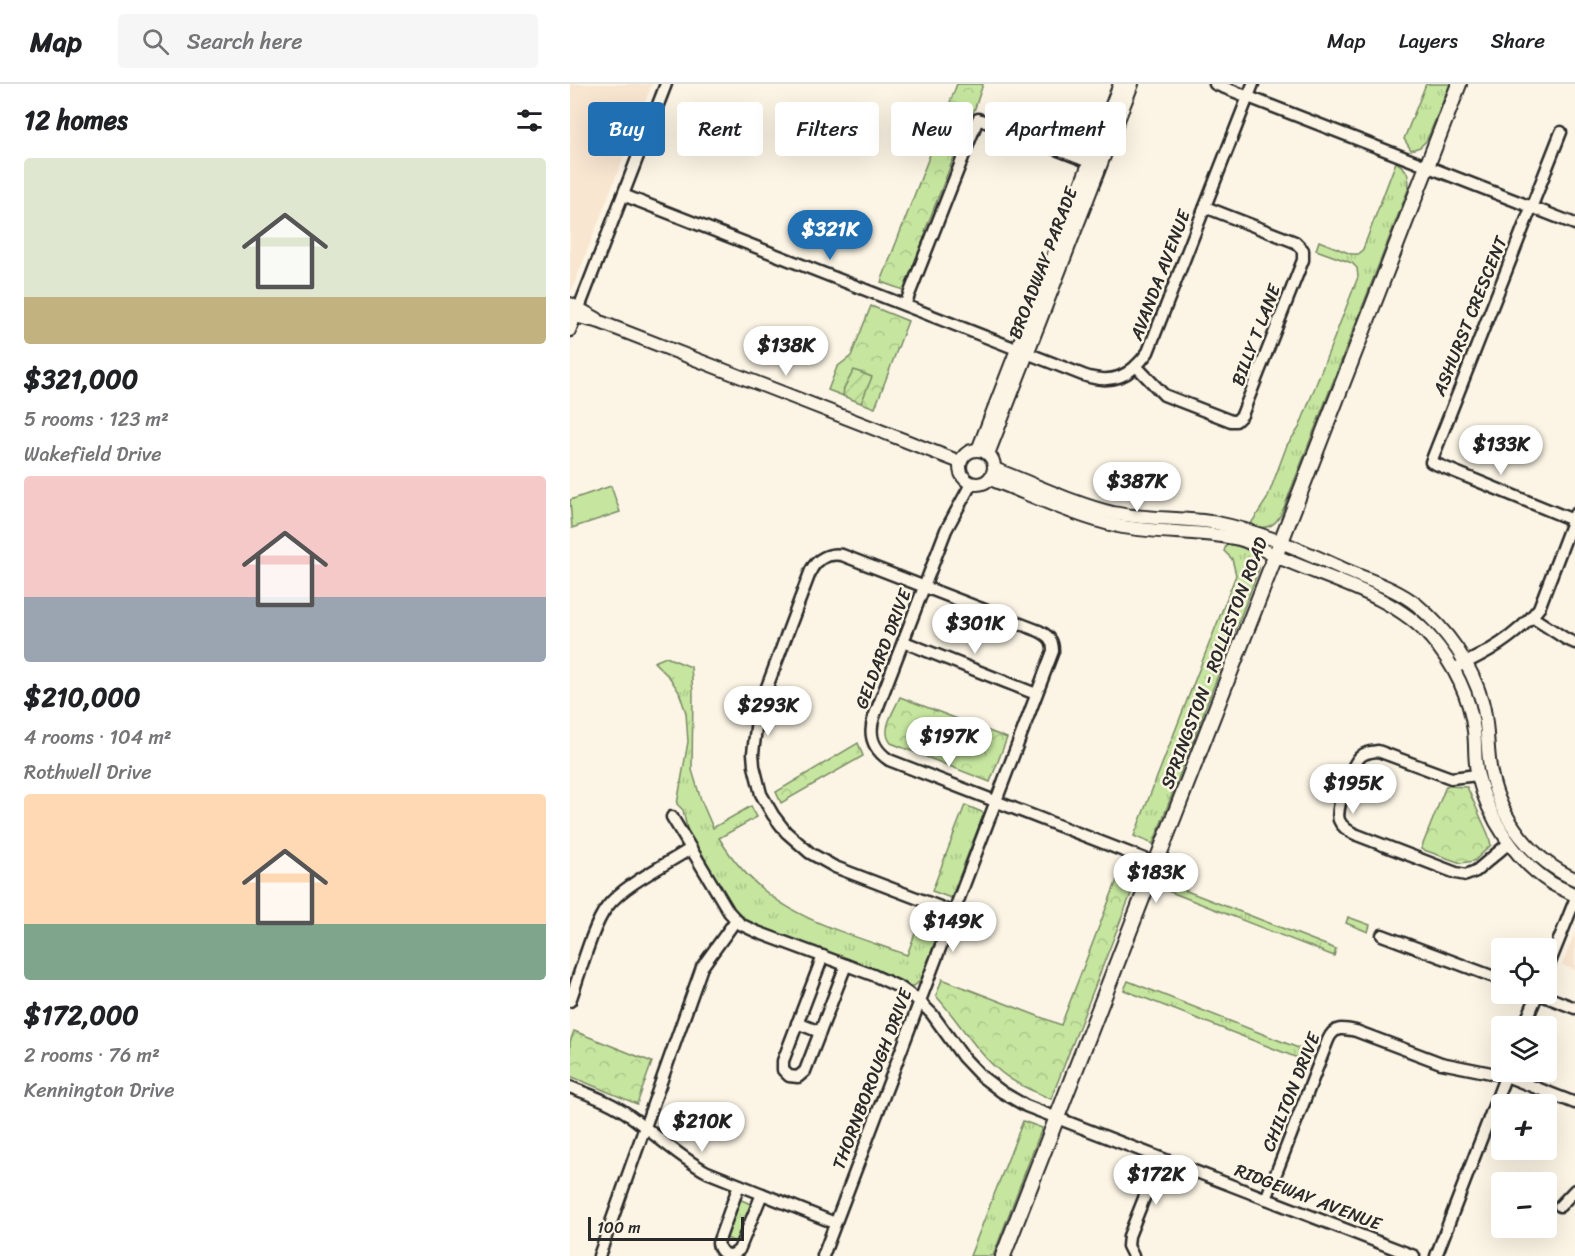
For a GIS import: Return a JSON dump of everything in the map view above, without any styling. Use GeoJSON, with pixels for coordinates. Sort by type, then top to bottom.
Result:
{"type":"FeatureCollection","features":[{"type":"Feature","properties":{"kind":"main road","name":"SPRINGSTON - ROLLESTON ROAD"},"geometry":{"type":"LineString","coordinates":[[1003,1256],[1459,84]]}},
{"type":"Feature","properties":{"kind":"street"},"geometry":{"type":"LineString","coordinates":[[570,331],[574,311],[623,195],[666,84]]}},
{"type":"Feature","properties":{"kind":"street","name":"BROADWAY PARADE"},"geometry":{"type":"LineString","coordinates":[[1095,165],[1120,84]]}},
{"type":"Feature","properties":{"kind":"street","name":"BROADWAY PARADE"},"geometry":{"type":"LineString","coordinates":[[983,452],[1095,165],[1132,84]]}},
{"type":"Feature","properties":{"kind":"street"},"geometry":{"type":"LineString","coordinates":[[1215,84],[1575,224]]}},
{"type":"Feature","properties":{"kind":"street","name":"AVANDA AVENUE"},"geometry":{"type":"LineString","coordinates":[[623,195],[1083,375],[1103,380],[1121,377],[1136,366],[1148,352],[1154,339],[1253,84]]}},
{"type":"Feature","properties":{"kind":"street"},"geometry":{"type":"LineString","coordinates":[[905,305],[978,119],[1095,165]]}},
{"type":"Feature","properties":{"kind":"street"},"geometry":{"type":"LineString","coordinates":[[1531,207],[1561,132]]}},
{"type":"Feature","properties":{"kind":"street","name":"BILLY T LANE"},"geometry":{"type":"LineString","coordinates":[[1136,366],[1164,395],[1231,421],[1240,419],[1242,416],[1292,291],[1303,260],[1303,250],[1295,242],[1205,207]]}},
{"type":"Feature","properties":{"kind":"street","name":"ASHURST CRESCENT"},"geometry":{"type":"LineString","coordinates":[[1531,207],[1431,462],[1574,517]]}},
{"type":"Feature","properties":{"kind":"street"},"geometry":{"type":"LineString","coordinates":[[574,311],[960,462]]}},
{"type":"Feature","properties":{"kind":"street"},"geometry":{"type":"LineString","coordinates":[[983,452],[994,464],[992,474],[981,484],[971,484],[960,473],[960,462],[967,453],[983,452]]}},
{"type":"Feature","properties":{"kind":"street"},"geometry":{"type":"LineString","coordinates":[[992,474],[1112,513],[1216,523],[1246,529],[1388,588],[1416,604],[1442,628],[1466,664],[1482,701],[1491,774],[1508,818],[1543,861],[1575,879]]}},
{"type":"Feature","properties":{"kind":"street"},"geometry":{"type":"LineString","coordinates":[[992,474],[1101,521],[1133,528],[1201,533],[1242,539],[1276,556],[1383,601],[1408,616],[1430,637],[1453,669],[1469,706],[1474,730],[1478,775],[1490,811],[1509,843],[1523,860],[1544,877],[1575,895]]}},
{"type":"Feature","properties":{"kind":"street","name":"GELDARD DRIVE"},"geometry":{"type":"LineString","coordinates":[[971,484],[946,530],[872,724],[871,736],[877,750],[889,760],[1155,863]]}},
{"type":"Feature","properties":{"kind":"street"},"geometry":{"type":"LineString","coordinates":[[1453,669],[1507,640],[1532,617],[1539,608],[1574,517]]}},
{"type":"Feature","properties":{"kind":"street"},"geometry":{"type":"LineString","coordinates":[[925,586],[842,555],[827,556],[814,564],[762,698],[755,725],[754,766],[761,794],[773,815],[786,832],[810,853],[835,867],[953,912]]}},
{"type":"Feature","properties":{"kind":"street","name":"THORNBOROUGH DRIVE"},"geometry":{"type":"LineString","coordinates":[[823,1256],[1053,651],[1053,644],[1047,635],[925,586]]}},
{"type":"Feature","properties":{"kind":"street"},"geometry":{"type":"LineString","coordinates":[[1532,617],[1575,643]]}},
{"type":"Feature","properties":{"kind":"street"},"geometry":{"type":"LineString","coordinates":[[904,642],[1036,694]]}},
{"type":"Feature","properties":{"kind":"street"},"geometry":{"type":"LineString","coordinates":[[1478,775],[1451,778],[1378,751],[1366,753],[1359,758],[1352,769],[1338,811],[1339,821],[1346,830],[1357,835],[1466,875],[1476,871],[1509,843]]}},
{"type":"Feature","properties":{"kind":"street"},"geometry":{"type":"LineString","coordinates":[[599,1256],[702,967],[736,920],[672,817]]}},
{"type":"Feature","properties":{"kind":"street"},"geometry":{"type":"LineString","coordinates":[[570,1001],[596,927],[606,907],[619,895],[690,849]]}},
{"type":"Feature","properties":{"kind":"street"},"geometry":{"type":"LineString","coordinates":[[1557,945],[1575,900]]}},
{"type":"Feature","properties":{"kind":"street","name":"RIDGEWAY AVENUE"},"geometry":{"type":"LineString","coordinates":[[736,920],[757,932],[886,980],[919,1001],[938,1021],[963,1057],[986,1080],[1019,1102],[1414,1256]]}},
{"type":"Feature","properties":{"kind":"street"},"geometry":{"type":"LineString","coordinates":[[1382,935],[1491,976]]}},
{"type":"Feature","properties":{"kind":"street"},"geometry":{"type":"LineString","coordinates":[[823,956],[783,1061],[783,1070],[789,1076],[798,1077],[805,1071],[846,965]]}},
{"type":"Feature","properties":{"kind":"street"},"geometry":{"type":"LineString","coordinates":[[1557,1001],[1575,1008]]}},
{"type":"Feature","properties":{"kind":"street"},"geometry":{"type":"LineString","coordinates":[[797,1023],[820,1032]]}},
{"type":"Feature","properties":{"kind":"street","name":"CHILTON DRIVE"},"geometry":{"type":"LineString","coordinates":[[1266,1199],[1328,1040],[1331,1033],[1337,1029],[1356,1031],[1441,1063],[1491,1071]]}},
{"type":"Feature","properties":{"kind":"street"},"geometry":{"type":"LineString","coordinates":[[1436,1256],[1503,1082]]}},
{"type":"Feature","properties":{"kind":"street"},"geometry":{"type":"LineString","coordinates":[[1525,1082],[1575,1103]]}},
{"type":"Feature","properties":{"kind":"street"},"geometry":{"type":"LineString","coordinates":[[570,1087],[618,1108],[697,1167],[835,1223]]}},
{"type":"Feature","properties":{"kind":"street"},"geometry":{"type":"LineString","coordinates":[[1133,1256],[1128,1246],[1129,1236],[1160,1158]]}},
{"type":"Feature","properties":{"kind":"street"},"geometry":{"type":"LineString","coordinates":[[739,1185],[718,1243],[718,1247],[724,1254],[732,1255],[739,1250],[762,1194]]}},
{"type":"Feature","properties":{"kind":"street"},"geometry":{"type":"LineString","coordinates":[[1560,1206],[1575,1190]]}},
{"type":"Feature","properties":{"kind":"shaded area"},"geometry":{"type":"Polygon","coordinates":[[[570,84],[652,84],[645,102],[588,102],[588,156],[624,156],[572,290],[570,290],[570,84]]]}},
{"type":"Feature","properties":{"kind":"shaded area"},"geometry":{"type":"Polygon","coordinates":[[[1575,932],[1575,970],[1562,965],[1575,932]]]}},
{"type":"Feature","properties":{"kind":"green space"},"geometry":{"type":"Polygon","coordinates":[[[957,84],[983,84],[973,114],[973,102],[950,102],[957,84]]]}},
{"type":"Feature","properties":{"kind":"green space"},"geometry":{"type":"Polygon","coordinates":[[[1426,84],[1450,84],[1427,140],[1420,147],[1411,150],[1404,139],[1426,84]]]}},
{"type":"Feature","properties":{"kind":"green space"},"geometry":{"type":"Polygon","coordinates":[[[929,156],[954,156],[925,231],[928,232],[906,291],[881,282],[929,156]]]}},
{"type":"Feature","properties":{"kind":"green space"},"geometry":{"type":"Polygon","coordinates":[[[1396,162],[1407,172],[1409,187],[1284,507],[1277,520],[1267,527],[1250,525],[1267,499],[1287,445],[1299,428],[1358,277],[1357,268],[1352,263],[1316,250],[1319,241],[1351,254],[1359,254],[1363,249],[1396,162]]]}},
{"type":"Feature","properties":{"kind":"green space"},"geometry":{"type":"Polygon","coordinates":[[[871,306],[908,321],[875,408],[828,390],[837,367],[851,356],[871,306]]]}},
{"type":"Feature","properties":{"kind":"green space"},"geometry":{"type":"Polygon","coordinates":[[[854,370],[872,377],[861,403],[843,396],[844,388],[854,370]]]}},
{"type":"Feature","properties":{"kind":"green space"},"geometry":{"type":"Polygon","coordinates":[[[611,486],[620,512],[572,528],[570,500],[611,486]]]}},
{"type":"Feature","properties":{"kind":"green space"},"geometry":{"type":"Polygon","coordinates":[[[1227,543],[1248,550],[1259,569],[1153,844],[1134,836],[1236,575],[1232,559],[1224,551],[1227,543]]]}},
{"type":"Feature","properties":{"kind":"green space"},"geometry":{"type":"Polygon","coordinates":[[[666,657],[691,667],[692,770],[713,828],[751,806],[757,817],[719,838],[737,864],[778,901],[801,914],[826,926],[907,955],[922,915],[942,922],[921,980],[914,986],[751,923],[735,910],[688,833],[683,810],[677,804],[688,742],[686,713],[679,692],[670,678],[654,662],[666,657]]]}},
{"type":"Feature","properties":{"kind":"green space"},"geometry":{"type":"Polygon","coordinates":[[[900,697],[1007,738],[990,782],[891,743],[887,726],[900,697]]]}},
{"type":"Feature","properties":{"kind":"green space"},"geometry":{"type":"Polygon","coordinates":[[[858,743],[863,756],[781,803],[776,792],[858,743]]]}},
{"type":"Feature","properties":{"kind":"green space"},"geometry":{"type":"Polygon","coordinates":[[[1446,786],[1467,787],[1488,834],[1491,845],[1474,861],[1461,863],[1421,849],[1446,786]]]}},
{"type":"Feature","properties":{"kind":"green space"},"geometry":{"type":"Polygon","coordinates":[[[965,805],[984,813],[951,898],[932,891],[965,805]]]}},
{"type":"Feature","properties":{"kind":"green space"},"geometry":{"type":"Polygon","coordinates":[[[1122,867],[1139,873],[1051,1099],[1017,1083],[993,1065],[936,996],[942,979],[1061,1025],[1122,867]]]}},
{"type":"Feature","properties":{"kind":"green space"},"geometry":{"type":"Polygon","coordinates":[[[1166,883],[1336,949],[1334,956],[1163,889],[1166,883]]]}},
{"type":"Feature","properties":{"kind":"green space"},"geometry":{"type":"Polygon","coordinates":[[[1348,917],[1370,925],[1368,932],[1346,923],[1348,917]]]}},
{"type":"Feature","properties":{"kind":"green space"},"geometry":{"type":"Polygon","coordinates":[[[1128,981],[1311,1053],[1308,1062],[1124,990],[1128,981]]]}},
{"type":"Feature","properties":{"kind":"green space"},"geometry":{"type":"Polygon","coordinates":[[[574,1031],[652,1062],[637,1104],[570,1076],[570,1042],[574,1031]]]}},
{"type":"Feature","properties":{"kind":"green space"},"geometry":{"type":"Polygon","coordinates":[[[1023,1121],[1042,1128],[993,1256],[970,1256],[1023,1121]]]}},
{"type":"Feature","properties":{"kind":"green space"},"geometry":{"type":"Polygon","coordinates":[[[739,1199],[753,1205],[738,1243],[724,1237],[739,1199]]]}}]}
